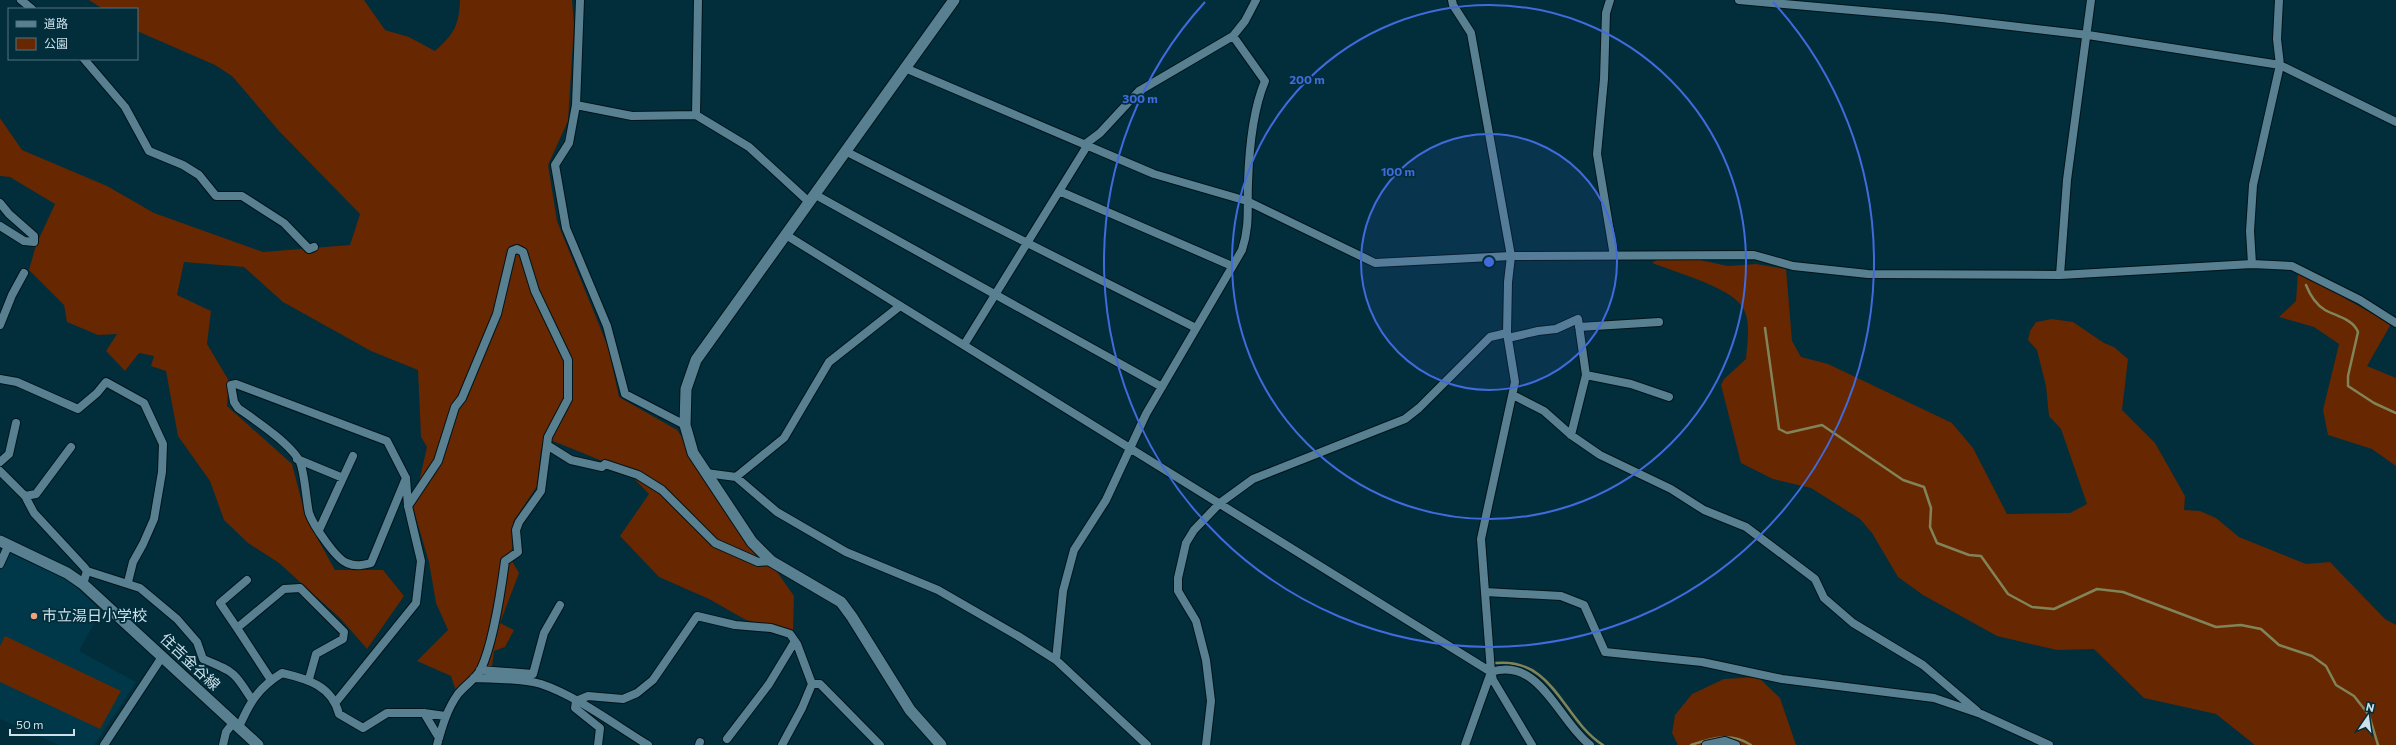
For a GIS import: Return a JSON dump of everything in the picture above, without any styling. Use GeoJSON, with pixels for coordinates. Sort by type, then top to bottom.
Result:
{"type":"FeatureCollection","features":[{"type":"Feature","properties":{"kind":"street"},"geometry":{"type":"LineString","coordinates":[[21,0],[31,8]]}},
{"type":"Feature","properties":{"kind":"street"},"geometry":{"type":"LineString","coordinates":[[580,0],[576,105],[569,143],[555,165],[566,228],[607,326],[625,394],[686,425]]}},
{"type":"Feature","properties":{"kind":"street"},"geometry":{"type":"LineString","coordinates":[[696,115],[698,0]]}},
{"type":"Feature","properties":{"kind":"street"},"geometry":{"type":"LineString","coordinates":[[941,745],[910,710],[868,641],[841,602],[771,561],[752,542],[693,453],[686,425],[686,389],[696,360],[954,0]]}},
{"type":"Feature","properties":{"kind":"street"},"geometry":{"type":"LineString","coordinates":[[964,345],[1086,145],[1100,133],[1139,91],[1233,36],[1256,0]]}},
{"type":"Feature","properties":{"kind":"street"},"geometry":{"type":"LineString","coordinates":[[1452,0],[1452,5],[1471,33],[1511,256],[1508,282],[1508,336],[1515,382],[1481,539],[1490,672],[1493,680],[1532,745]]}},
{"type":"Feature","properties":{"kind":"street"},"geometry":{"type":"LineString","coordinates":[[1610,0],[1606,13],[1604,79],[1597,154],[1614,256]]}},
{"type":"Feature","properties":{"kind":"street"},"geometry":{"type":"LineString","coordinates":[[1739,0],[1942,18],[2088,35],[2280,65],[2396,122]]}},
{"type":"Feature","properties":{"kind":"street"},"geometry":{"type":"LineString","coordinates":[[2060,275],[2074,123],[2088,35],[2091,0]]}},
{"type":"Feature","properties":{"kind":"street"},"geometry":{"type":"LineString","coordinates":[[2252,264],[2250,230],[2253,185],[2280,65],[2278,39],[2279,0]]}},
{"type":"Feature","properties":{"kind":"street"},"geometry":{"type":"LineString","coordinates":[[1056,660],[1063,591],[1074,550],[1106,500],[1162,387],[1242,250],[1248,231],[1247,201],[1256,101],[1265,81],[1233,36]]}},
{"type":"Feature","properties":{"kind":"street"},"geometry":{"type":"LineString","coordinates":[[85,60],[125,107],[150,151],[184,165],[199,175],[216,196],[242,196],[284,223],[309,249],[314,247]]}},
{"type":"Feature","properties":{"kind":"street"},"geometry":{"type":"LineString","coordinates":[[905,68],[1154,174],[1247,201],[1375,263],[1511,256],[1754,256],[1793,266],[1868,274],[2060,275],[2252,264],[2292,266],[2360,300],[2396,323]]}},
{"type":"Feature","properties":{"kind":"street"},"geometry":{"type":"LineString","coordinates":[[576,105],[632,116],[696,115],[749,147],[812,198],[995,294],[1162,387]]}},
{"type":"Feature","properties":{"kind":"street"},"geometry":{"type":"LineString","coordinates":[[846,151],[1196,328]]}},
{"type":"Feature","properties":{"kind":"street"},"geometry":{"type":"LineString","coordinates":[[1059,191],[1232,266]]}},
{"type":"Feature","properties":{"kind":"street"},"geometry":{"type":"LineString","coordinates":[[0,204],[34,236],[34,242],[24,240],[0,226]]}},
{"type":"Feature","properties":{"kind":"street"},"geometry":{"type":"LineString","coordinates":[[786,235],[1131,447],[1490,672]]}},
{"type":"Feature","properties":{"kind":"street"},"geometry":{"type":"LineString","coordinates":[[408,506],[443,450],[455,407],[462,398],[497,314],[512,251],[517,249],[523,252],[535,291],[568,360],[568,399],[548,437],[541,491],[519,522],[516,530],[518,552],[505,560],[500,597],[486,655],[480,670],[458,694],[445,716],[438,741]]}},
{"type":"Feature","properties":{"kind":"street"},"geometry":{"type":"LineString","coordinates":[[0,325],[12,295],[24,273]]}},
{"type":"Feature","properties":{"kind":"street"},"geometry":{"type":"LineString","coordinates":[[736,477],[784,438],[829,362],[900,306]]}},
{"type":"Feature","properties":{"kind":"street"},"geometry":{"type":"LineString","coordinates":[[1206,745],[1211,701],[1206,660],[1196,621],[1178,591],[1178,578],[1186,543],[1194,530],[1220,503],[1253,479],[1405,419],[1419,408],[1490,337],[1556,329],[1578,319],[1586,375],[1571,435]]}},
{"type":"Feature","properties":{"kind":"street"},"geometry":{"type":"LineString","coordinates":[[1579,327],[1659,322]]}},
{"type":"Feature","properties":{"kind":"street"},"geometry":{"type":"LineString","coordinates":[[1586,375],[1631,384],[1669,397]]}},
{"type":"Feature","properties":{"kind":"street"},"geometry":{"type":"LineString","coordinates":[[0,379],[17,382],[78,409],[97,394],[106,382],[144,403],[163,444],[162,472],[154,519],[133,562],[128,582]]}},
{"type":"Feature","properties":{"kind":"street"},"geometry":{"type":"LineString","coordinates":[[336,702],[416,604],[421,561],[408,506],[406,478],[387,442],[236,384],[231,385],[234,402],[238,408],[282,442],[300,463],[310,514],[319,530],[340,559],[358,566],[371,563],[406,478]]}},
{"type":"Feature","properties":{"kind":"street"},"geometry":{"type":"LineString","coordinates":[[1513,395],[1544,411],[1571,435],[1600,455],[1671,488],[1704,510],[1746,527],[1815,579],[1824,598],[1853,623],[1923,665],[1981,714]]}},
{"type":"Feature","properties":{"kind":"street"},"geometry":{"type":"LineString","coordinates":[[0,462],[9,454],[16,423]]}},
{"type":"Feature","properties":{"kind":"street"},"geometry":{"type":"LineString","coordinates":[[547,445],[571,460],[602,467],[605,464],[638,475],[662,490],[715,543],[758,562],[771,561]]}},
{"type":"Feature","properties":{"kind":"street"},"geometry":{"type":"LineString","coordinates":[[25,496],[36,494],[71,447]]}},
{"type":"Feature","properties":{"kind":"street"},"geometry":{"type":"LineString","coordinates":[[319,530],[353,456]]}},
{"type":"Feature","properties":{"kind":"street"},"geometry":{"type":"LineString","coordinates":[[297,459],[343,478]]}},
{"type":"Feature","properties":{"kind":"street"},"geometry":{"type":"LineString","coordinates":[[0,471],[25,496],[34,512],[87,571],[128,582],[140,588],[177,619],[197,642],[203,659],[228,669],[237,675],[252,700]]}},
{"type":"Feature","properties":{"kind":"street"},"geometry":{"type":"LineString","coordinates":[[706,473],[736,477],[777,512],[846,552],[938,590],[1056,660],[1147,745]]}},
{"type":"Feature","properties":{"kind":"street"},"geometry":{"type":"LineString","coordinates":[[0,564],[4,542]]}},
{"type":"Feature","properties":{"kind":"street","name":"住吉金谷線"},"geometry":{"type":"LineString","coordinates":[[4,542],[67,574],[83,584],[258,745]]}},
{"type":"Feature","properties":{"kind":"street"},"geometry":{"type":"LineString","coordinates":[[83,584],[87,571]]}},
{"type":"Feature","properties":{"kind":"street"},"geometry":{"type":"LineString","coordinates":[[247,580],[220,603],[271,680]]}},
{"type":"Feature","properties":{"kind":"street"},"geometry":{"type":"LineString","coordinates":[[237,628],[284,589],[300,588],[344,632],[343,639],[316,654],[309,679]]}},
{"type":"Feature","properties":{"kind":"street"},"geometry":{"type":"LineString","coordinates":[[1485,592],[1561,596],[1584,605],[1605,652],[1702,662],[1782,679],[1934,698],[1981,714],[2045,744]]}},
{"type":"Feature","properties":{"kind":"street"},"geometry":{"type":"LineString","coordinates":[[480,670],[533,674],[544,633],[560,605]]}},
{"type":"Feature","properties":{"kind":"street"},"geometry":{"type":"LineString","coordinates":[[576,701],[588,696],[623,699],[637,693],[653,680],[697,616],[735,625],[771,628],[790,634],[795,641],[812,684],[802,708],[782,745]]}},
{"type":"Feature","properties":{"kind":"street"},"geometry":{"type":"LineString","coordinates":[[727,739],[770,684],[795,641]]}},
{"type":"Feature","properties":{"kind":"street"},"geometry":{"type":"LineString","coordinates":[[104,745],[162,657]]}},
{"type":"Feature","properties":{"kind":"street"},"geometry":{"type":"LineString","coordinates":[[1490,672],[1501,668],[1517,670],[1538,684],[1552,698],[1579,737],[1590,745]]}},
{"type":"Feature","properties":{"kind":"street"},"geometry":{"type":"LineString","coordinates":[[1465,745],[1490,672]]}},
{"type":"Feature","properties":{"kind":"street"},"geometry":{"type":"LineString","coordinates":[[223,745],[226,732],[236,725],[252,700],[271,680],[282,673],[309,679],[336,702],[339,714],[363,728],[388,713],[424,713],[445,716]]}},
{"type":"Feature","properties":{"kind":"street"},"geometry":{"type":"LineString","coordinates":[[474,678],[514,680],[541,684],[576,701],[648,745]]}},
{"type":"Feature","properties":{"kind":"street"},"geometry":{"type":"LineString","coordinates":[[812,684],[820,684],[880,745]]}},
{"type":"Feature","properties":{"kind":"street"},"geometry":{"type":"LineString","coordinates":[[576,701],[575,708],[600,728],[598,745]]}},
{"type":"Feature","properties":{"kind":"street"},"geometry":{"type":"LineString","coordinates":[[424,713],[438,741]]}},
{"type":"Feature","properties":{"kind":"street"},"geometry":{"type":"LineString","coordinates":[[1706,745],[1725,742],[1736,745]]}},
{"type":"Feature","properties":{"kind":"shaded area"},"geometry":{"type":"Polygon","coordinates":[[[9,550],[67,578],[101,611],[79,651],[136,682],[94,745],[59,745],[0,719],[0,571],[9,550]]]}},
{"type":"Feature","properties":{"kind":"green space"},"geometry":{"type":"Polygon","coordinates":[[[89,0],[364,0],[385,30],[409,37],[435,51],[447,40],[457,23],[460,0],[572,0],[574,25],[568,121],[548,165],[557,221],[608,347],[619,397],[677,430],[794,596],[793,631],[746,620],[709,599],[659,577],[620,536],[649,494],[627,471],[553,441],[541,449],[537,486],[513,522],[512,561],[519,573],[500,623],[514,630],[505,647],[494,651],[492,666],[456,691],[451,676],[417,661],[448,630],[436,603],[429,562],[413,508],[427,447],[421,437],[418,370],[371,351],[283,302],[244,267],[184,262],[177,295],[211,311],[207,344],[229,381],[227,406],[292,464],[306,518],[335,570],[383,570],[404,596],[367,649],[341,619],[279,563],[248,543],[224,520],[210,481],[178,436],[166,371],[151,366],[154,356],[139,353],[125,371],[106,351],[117,334],[98,335],[67,322],[64,305],[29,270],[36,245],[55,204],[10,177],[0,176],[0,118],[22,150],[107,186],[154,213],[263,252],[350,245],[360,214],[279,131],[232,76],[215,65],[138,31],[138,8],[101,8],[89,0]]]}},
{"type":"Feature","properties":{"kind":"green space"},"geometry":{"type":"Polygon","coordinates":[[[1667,253],[1728,266],[1756,264],[1786,269],[1792,341],[1801,357],[1828,364],[1952,423],[1973,448],[2007,514],[2070,513],[2087,504],[2061,429],[2049,416],[2046,386],[2037,350],[2028,340],[2030,331],[2036,322],[2052,319],[2073,322],[2104,343],[2114,347],[2128,359],[2122,410],[2155,443],[2185,496],[2184,510],[2200,511],[2216,518],[2239,537],[2306,564],[2330,562],[2385,619],[2396,625],[2396,745],[2255,745],[2216,714],[2144,698],[2094,649],[2057,650],[1997,636],[1923,595],[1898,577],[1872,533],[1860,519],[1811,488],[1773,479],[1741,463],[1721,385],[1724,379],[1746,359],[1748,331],[1747,317],[1741,305],[1734,298],[1724,292],[1700,280],[1652,263],[1667,253]]]}},
{"type":"Feature","properties":{"kind":"green space"},"geometry":{"type":"Polygon","coordinates":[[[2298,272],[2391,324],[2367,366],[2396,378],[2396,466],[2372,449],[2328,435],[2323,410],[2339,344],[2314,327],[2279,317],[2296,301],[2298,272]]]}},
{"type":"Feature","properties":{"kind":"green space"},"geometry":{"type":"Polygon","coordinates":[[[5,636],[121,691],[100,729],[0,682],[0,646],[5,636]]]}},
{"type":"Feature","properties":{"kind":"green space"},"geometry":{"type":"Polygon","coordinates":[[[1758,677],[1780,698],[1796,745],[1678,745],[1672,733],[1675,715],[1692,694],[1724,679],[1758,677]]]}},
{"type":"Feature","properties":{"kind":"waterway"},"geometry":{"type":"LineString","coordinates":[[2306,285],[2311,296],[2318,305],[2325,310],[2344,318],[2352,324],[2358,332],[2348,376],[2348,386],[2374,403],[2396,413]]}},
{"type":"Feature","properties":{"kind":"waterway"},"geometry":{"type":"LineString","coordinates":[[1765,328],[1779,429],[1787,433],[1822,425],[1903,480],[1924,487],[1931,508],[1930,527],[1937,543],[1969,555],[1981,556],[2008,594],[2032,607],[2054,609],[2097,589],[2123,592],[2216,627],[2241,625],[2261,629],[2279,645],[2312,656],[2326,666],[2336,685],[2354,696],[2369,715],[2378,745]]}},
{"type":"Feature","properties":{"kind":"waterway"},"geometry":{"type":"LineString","coordinates":[[1496,663],[1516,664],[1532,670],[1545,680],[1556,692],[1577,721],[1589,734],[1603,745]]}},
{"type":"Feature","properties":{"kind":"waterway"},"geometry":{"type":"LineString","coordinates":[[1691,745],[1714,738],[1729,737],[1744,741],[1751,745]]}},
{"type":"Feature","properties":{"kind":"place","name":"市立湯日小学校"},"geometry":{"type":"Point","coordinates":[34,616]}}]}
